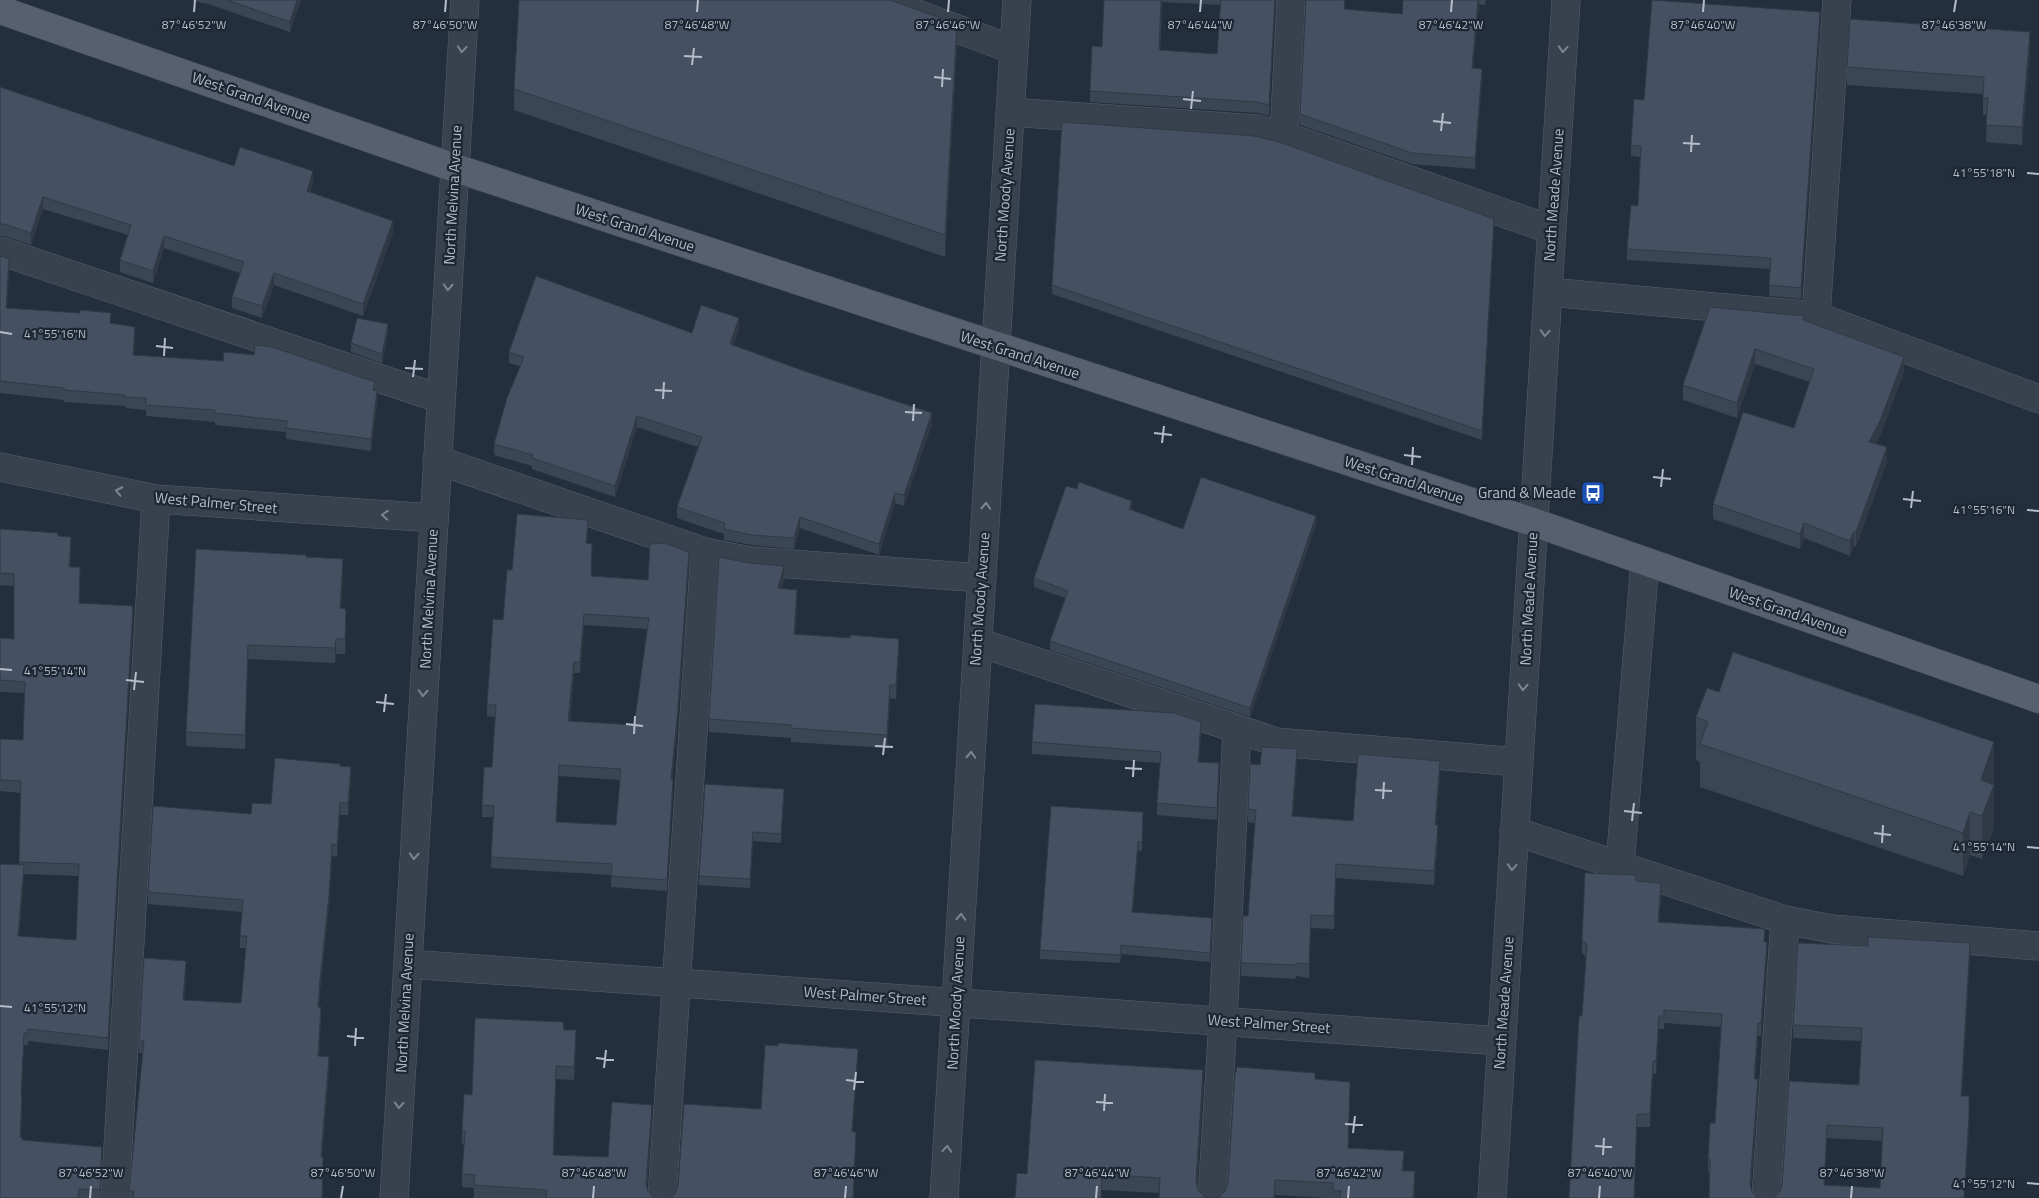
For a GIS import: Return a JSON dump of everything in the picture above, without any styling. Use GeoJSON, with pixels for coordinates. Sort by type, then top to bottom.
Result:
{"type":"FeatureCollection","features":[{"type":"Feature","properties":{"kind":"main road","name":"West Grand Avenue"},"geometry":{"type":"LineString","coordinates":[[0,10],[454,168],[1533,522],[2039,699]]}},
{"type":"Feature","properties":{"kind":"street","name":"North Melvina Avenue"},"geometry":{"type":"LineString","coordinates":[[394,1198],[454,168],[466,0]]}},
{"type":"Feature","properties":{"kind":"street"},"geometry":{"type":"LineString","coordinates":[[879,0],[1014,50]]}},
{"type":"Feature","properties":{"kind":"street","name":"North Moody Avenue"},"geometry":{"type":"LineString","coordinates":[[944,1198],[1017,0]]}},
{"type":"Feature","properties":{"kind":"street"},"geometry":{"type":"LineString","coordinates":[[1284,136],[1291,0]]}},
{"type":"Feature","properties":{"kind":"street","name":"North Meade Avenue"},"geometry":{"type":"LineString","coordinates":[[1492,1198],[1566,0]]}},
{"type":"Feature","properties":{"kind":"street"},"geometry":{"type":"LineString","coordinates":[[1816,316],[1837,0]]}},
{"type":"Feature","properties":{"kind":"street"},"geometry":{"type":"LineString","coordinates":[[1010,112],[1257,129],[1284,136],[1552,230]]}},
{"type":"Feature","properties":{"kind":"street"},"geometry":{"type":"LineString","coordinates":[[0,251],[441,399]]}},
{"type":"Feature","properties":{"kind":"street"},"geometry":{"type":"LineString","coordinates":[[1548,292],[1816,316],[2039,399]]}},
{"type":"Feature","properties":{"kind":"street"},"geometry":{"type":"LineString","coordinates":[[437,460],[705,552],[750,561],[982,578]]}},
{"type":"Feature","properties":{"kind":"street","name":"West Palmer Street"},"geometry":{"type":"LineString","coordinates":[[0,467],[156,499],[434,518]]}},
{"type":"Feature","properties":{"kind":"street"},"geometry":{"type":"LineString","coordinates":[[115,1198],[156,499]]}},
{"type":"Feature","properties":{"kind":"street"},"geometry":{"type":"LineString","coordinates":[[662,1198],[705,552]]}},
{"type":"Feature","properties":{"kind":"street"},"geometry":{"type":"LineString","coordinates":[[1620,865],[1645,562]]}},
{"type":"Feature","properties":{"kind":"street"},"geometry":{"type":"LineString","coordinates":[[978,642],[1276,742],[1519,762]]}},
{"type":"Feature","properties":{"kind":"street"},"geometry":{"type":"LineString","coordinates":[[1212,1198],[1223,1021],[1237,729]]}},
{"type":"Feature","properties":{"kind":"street"},"geometry":{"type":"LineString","coordinates":[[1514,831],[1785,920],[1832,929],[2039,946]]}},
{"type":"Feature","properties":{"kind":"street"},"geometry":{"type":"LineString","coordinates":[[1766,1198],[1785,920]]}},
{"type":"Feature","properties":{"kind":"street","name":"West Palmer Street"},"geometry":{"type":"LineString","coordinates":[[408,964],[1502,1041]]}},
{"type":"Feature","properties":{"kind":"building"},"geometry":{"type":"Polygon","coordinates":[[[227,0],[297,0],[290,22],[227,0]]]}},
{"type":"Feature","properties":{"kind":"building"},"geometry":{"type":"Polygon","coordinates":[[[519,0],[890,0],[957,24],[945,235],[514,89],[519,0]]]}},
{"type":"Feature","properties":{"kind":"building"},"geometry":{"type":"Polygon","coordinates":[[[1104,0],[1161,0],[1159,50],[1217,54],[1221,0],[1275,0],[1269,105],[1258,102],[1090,91],[1092,46],[1102,47],[1104,0]]]}},
{"type":"Feature","properties":{"kind":"building"},"geometry":{"type":"Polygon","coordinates":[[[1306,0],[1345,0],[1344,9],[1402,14],[1403,0],[1478,0],[1472,68],[1482,69],[1475,158],[1412,153],[1300,114],[1306,0]]]}},
{"type":"Feature","properties":{"kind":"building"},"geometry":{"type":"Polygon","coordinates":[[[1652,0],[1820,12],[1801,288],[1769,285],[1771,258],[1627,249],[1631,205],[1638,206],[1641,146],[1631,145],[1634,99],[1644,100],[1652,0]]]}},
{"type":"Feature","properties":{"kind":"building"},"geometry":{"type":"Polygon","coordinates":[[[1850,19],[2030,32],[2022,127],[1986,125],[1988,98],[1983,98],[1984,77],[1847,67],[1850,19]]]}},
{"type":"Feature","properties":{"kind":"building"},"geometry":{"type":"Polygon","coordinates":[[[0,87],[234,166],[240,147],[313,171],[307,191],[393,221],[363,304],[274,273],[262,306],[232,297],[244,262],[164,236],[153,271],[120,260],[131,225],[43,197],[31,233],[0,224],[0,87]]]}},
{"type":"Feature","properties":{"kind":"building"},"geometry":{"type":"Polygon","coordinates":[[[1062,122],[1254,136],[1279,142],[1494,219],[1482,431],[1052,285],[1062,122]]]}},
{"type":"Feature","properties":{"kind":"building"},"geometry":{"type":"Polygon","coordinates":[[[0,256],[9,259],[6,308],[80,313],[80,310],[111,313],[110,323],[135,327],[133,355],[223,361],[224,352],[254,355],[255,345],[272,347],[375,382],[373,390],[377,391],[371,439],[286,428],[287,421],[215,413],[215,410],[146,405],[146,398],[64,390],[64,388],[0,381],[0,256]]]}},
{"type":"Feature","properties":{"kind":"building"},"geometry":{"type":"Polygon","coordinates":[[[536,276],[692,333],[701,305],[739,318],[730,344],[810,373],[932,413],[904,495],[895,493],[879,544],[800,517],[794,538],[752,535],[724,529],[725,523],[677,507],[702,437],[637,416],[615,486],[532,458],[533,455],[494,444],[507,398],[524,357],[509,352],[536,276]]]}},
{"type":"Feature","properties":{"kind":"building"},"geometry":{"type":"Polygon","coordinates":[[[1710,307],[1804,316],[1803,320],[1904,357],[1880,421],[1869,442],[1887,447],[1856,532],[1854,531],[1850,541],[1804,523],[1800,534],[1713,504],[1743,412],[1794,428],[1814,369],[1755,349],[1737,403],[1683,385],[1710,307]]]}},
{"type":"Feature","properties":{"kind":"building"},"geometry":{"type":"Polygon","coordinates":[[[357,318],[388,324],[382,354],[351,343],[357,318]]]}},
{"type":"Feature","properties":{"kind":"building"},"geometry":{"type":"Polygon","coordinates":[[[1201,477],[1316,516],[1250,708],[1050,641],[1068,591],[1034,578],[1066,486],[1077,489],[1079,482],[1132,501],[1129,509],[1183,529],[1201,477]]]}},
{"type":"Feature","properties":{"kind":"building"},"geometry":{"type":"Polygon","coordinates":[[[517,514],[588,520],[586,543],[592,544],[591,576],[648,580],[650,544],[664,543],[689,552],[671,779],[673,779],[667,880],[611,876],[612,864],[491,857],[494,806],[482,805],[484,767],[492,767],[496,705],[487,705],[493,619],[503,620],[507,570],[512,570],[517,514]],[[584,614],[580,662],[574,662],[568,721],[634,725],[649,618],[584,614]],[[559,765],[556,822],[616,825],[621,769],[559,765]]]}},
{"type":"Feature","properties":{"kind":"building"},"geometry":{"type":"Polygon","coordinates":[[[0,529],[58,533],[58,536],[71,537],[69,567],[80,567],[79,603],[133,606],[108,1038],[28,1029],[28,1033],[24,1033],[20,1137],[22,1137],[22,1140],[102,1147],[100,1190],[79,1189],[78,1198],[0,1198],[0,864],[24,865],[18,936],[76,940],[79,864],[19,862],[21,781],[0,780],[0,739],[23,740],[25,682],[0,680],[0,638],[14,639],[14,574],[0,573],[0,529]]]}},
{"type":"Feature","properties":{"kind":"building"},"geometry":{"type":"Polygon","coordinates":[[[196,549],[343,559],[340,608],[346,609],[345,639],[336,639],[335,648],[248,645],[245,735],[186,732],[196,549]]]}},
{"type":"Feature","properties":{"kind":"building"},"geometry":{"type":"Polygon","coordinates":[[[719,557],[749,563],[784,566],[778,588],[797,590],[794,634],[850,638],[850,635],[899,639],[896,685],[890,685],[887,735],[791,728],[791,725],[709,719],[719,557]]]}},
{"type":"Feature","properties":{"kind":"building"},"geometry":{"type":"Polygon","coordinates":[[[1733,652],[1994,742],[1981,780],[1994,785],[1982,816],[1970,812],[1963,833],[1700,744],[1708,722],[1696,717],[1707,688],[1719,692],[1733,652]]]}},
{"type":"Feature","properties":{"kind":"building"},"geometry":{"type":"Polygon","coordinates":[[[1035,704],[1174,713],[1201,722],[1198,762],[1219,763],[1217,808],[1157,803],[1161,752],[1032,742],[1035,704]]]}},
{"type":"Feature","properties":{"kind":"building"},"geometry":{"type":"Polygon","coordinates":[[[1262,747],[1297,749],[1292,816],[1353,821],[1358,754],[1440,761],[1435,825],[1438,825],[1434,871],[1336,864],[1334,916],[1311,915],[1309,964],[1241,963],[1243,916],[1248,916],[1256,810],[1248,809],[1250,764],[1260,765],[1262,747]]]}},
{"type":"Feature","properties":{"kind":"building"},"geometry":{"type":"Polygon","coordinates":[[[275,758],[340,764],[340,766],[351,767],[348,803],[340,803],[337,845],[332,844],[318,1007],[321,1007],[318,1056],[329,1057],[321,1156],[323,1157],[322,1198],[133,1198],[134,1191],[129,1191],[144,1041],[139,1041],[144,958],[186,961],[183,1000],[241,1003],[247,936],[240,936],[243,900],[148,892],[153,806],[251,814],[252,803],[271,804],[275,758]]]}},
{"type":"Feature","properties":{"kind":"building"},"geometry":{"type":"Polygon","coordinates":[[[705,784],[784,789],[781,834],[753,832],[750,879],[699,876],[705,784]]]}},
{"type":"Feature","properties":{"kind":"building"},"geometry":{"type":"Polygon","coordinates":[[[1051,806],[1143,812],[1142,842],[1138,842],[1132,912],[1212,918],[1210,953],[1121,945],[1120,955],[1040,950],[1051,806]]]}},
{"type":"Feature","properties":{"kind":"building"},"geometry":{"type":"Polygon","coordinates":[[[1585,873],[1635,875],[1636,881],[1661,883],[1658,922],[1765,929],[1764,942],[1767,942],[1761,1023],[1758,1023],[1754,1079],[1758,1079],[1750,1184],[1752,1192],[1758,1198],[1709,1198],[1710,1159],[1708,1159],[1710,1123],[1715,1123],[1722,1014],[1664,1010],[1664,1016],[1659,1016],[1656,1061],[1653,1061],[1650,1114],[1637,1114],[1634,1198],[1569,1198],[1579,1016],[1582,1016],[1587,944],[1582,940],[1585,873]]]}},
{"type":"Feature","properties":{"kind":"building"},"geometry":{"type":"Polygon","coordinates":[[[1868,937],[1970,943],[1961,1096],[1969,1096],[1964,1198],[1774,1198],[1782,1186],[1789,1081],[1859,1085],[1862,1028],[1793,1025],[1798,943],[1868,946],[1868,937]],[[1827,1125],[1824,1185],[1880,1188],[1883,1128],[1827,1125]]]}},
{"type":"Feature","properties":{"kind":"building"},"geometry":{"type":"Polygon","coordinates":[[[475,1018],[563,1022],[564,1030],[576,1030],[574,1067],[556,1066],[553,1155],[608,1157],[612,1102],[652,1105],[646,1184],[648,1191],[654,1198],[546,1198],[547,1190],[474,1185],[475,1175],[462,1174],[465,1131],[462,1131],[464,1094],[472,1095],[475,1018]]]}},
{"type":"Feature","properties":{"kind":"building"},"geometry":{"type":"Polygon","coordinates":[[[778,1043],[858,1049],[852,1132],[856,1132],[853,1198],[670,1198],[675,1194],[678,1186],[684,1104],[761,1109],[765,1045],[778,1046],[778,1043]]]}},
{"type":"Feature","properties":{"kind":"building"},"geometry":{"type":"Polygon","coordinates":[[[1035,1060],[1203,1070],[1196,1182],[1198,1190],[1209,1198],[1159,1198],[1160,1178],[1102,1174],[1101,1198],[1015,1198],[1017,1173],[1027,1174],[1035,1060]]]}},
{"type":"Feature","properties":{"kind":"building"},"geometry":{"type":"Polygon","coordinates":[[[1237,1067],[1315,1073],[1315,1079],[1350,1082],[1348,1148],[1404,1151],[1402,1171],[1415,1171],[1413,1198],[1340,1198],[1341,1191],[1333,1190],[1334,1183],[1275,1180],[1274,1198],[1212,1198],[1219,1197],[1225,1191],[1228,1184],[1235,1072],[1237,1067]]]}},
{"type":"Feature","properties":{"kind":"place","name":"Grand & Meade"},"geometry":{"type":"Point","coordinates":[1593,493]}}]}
